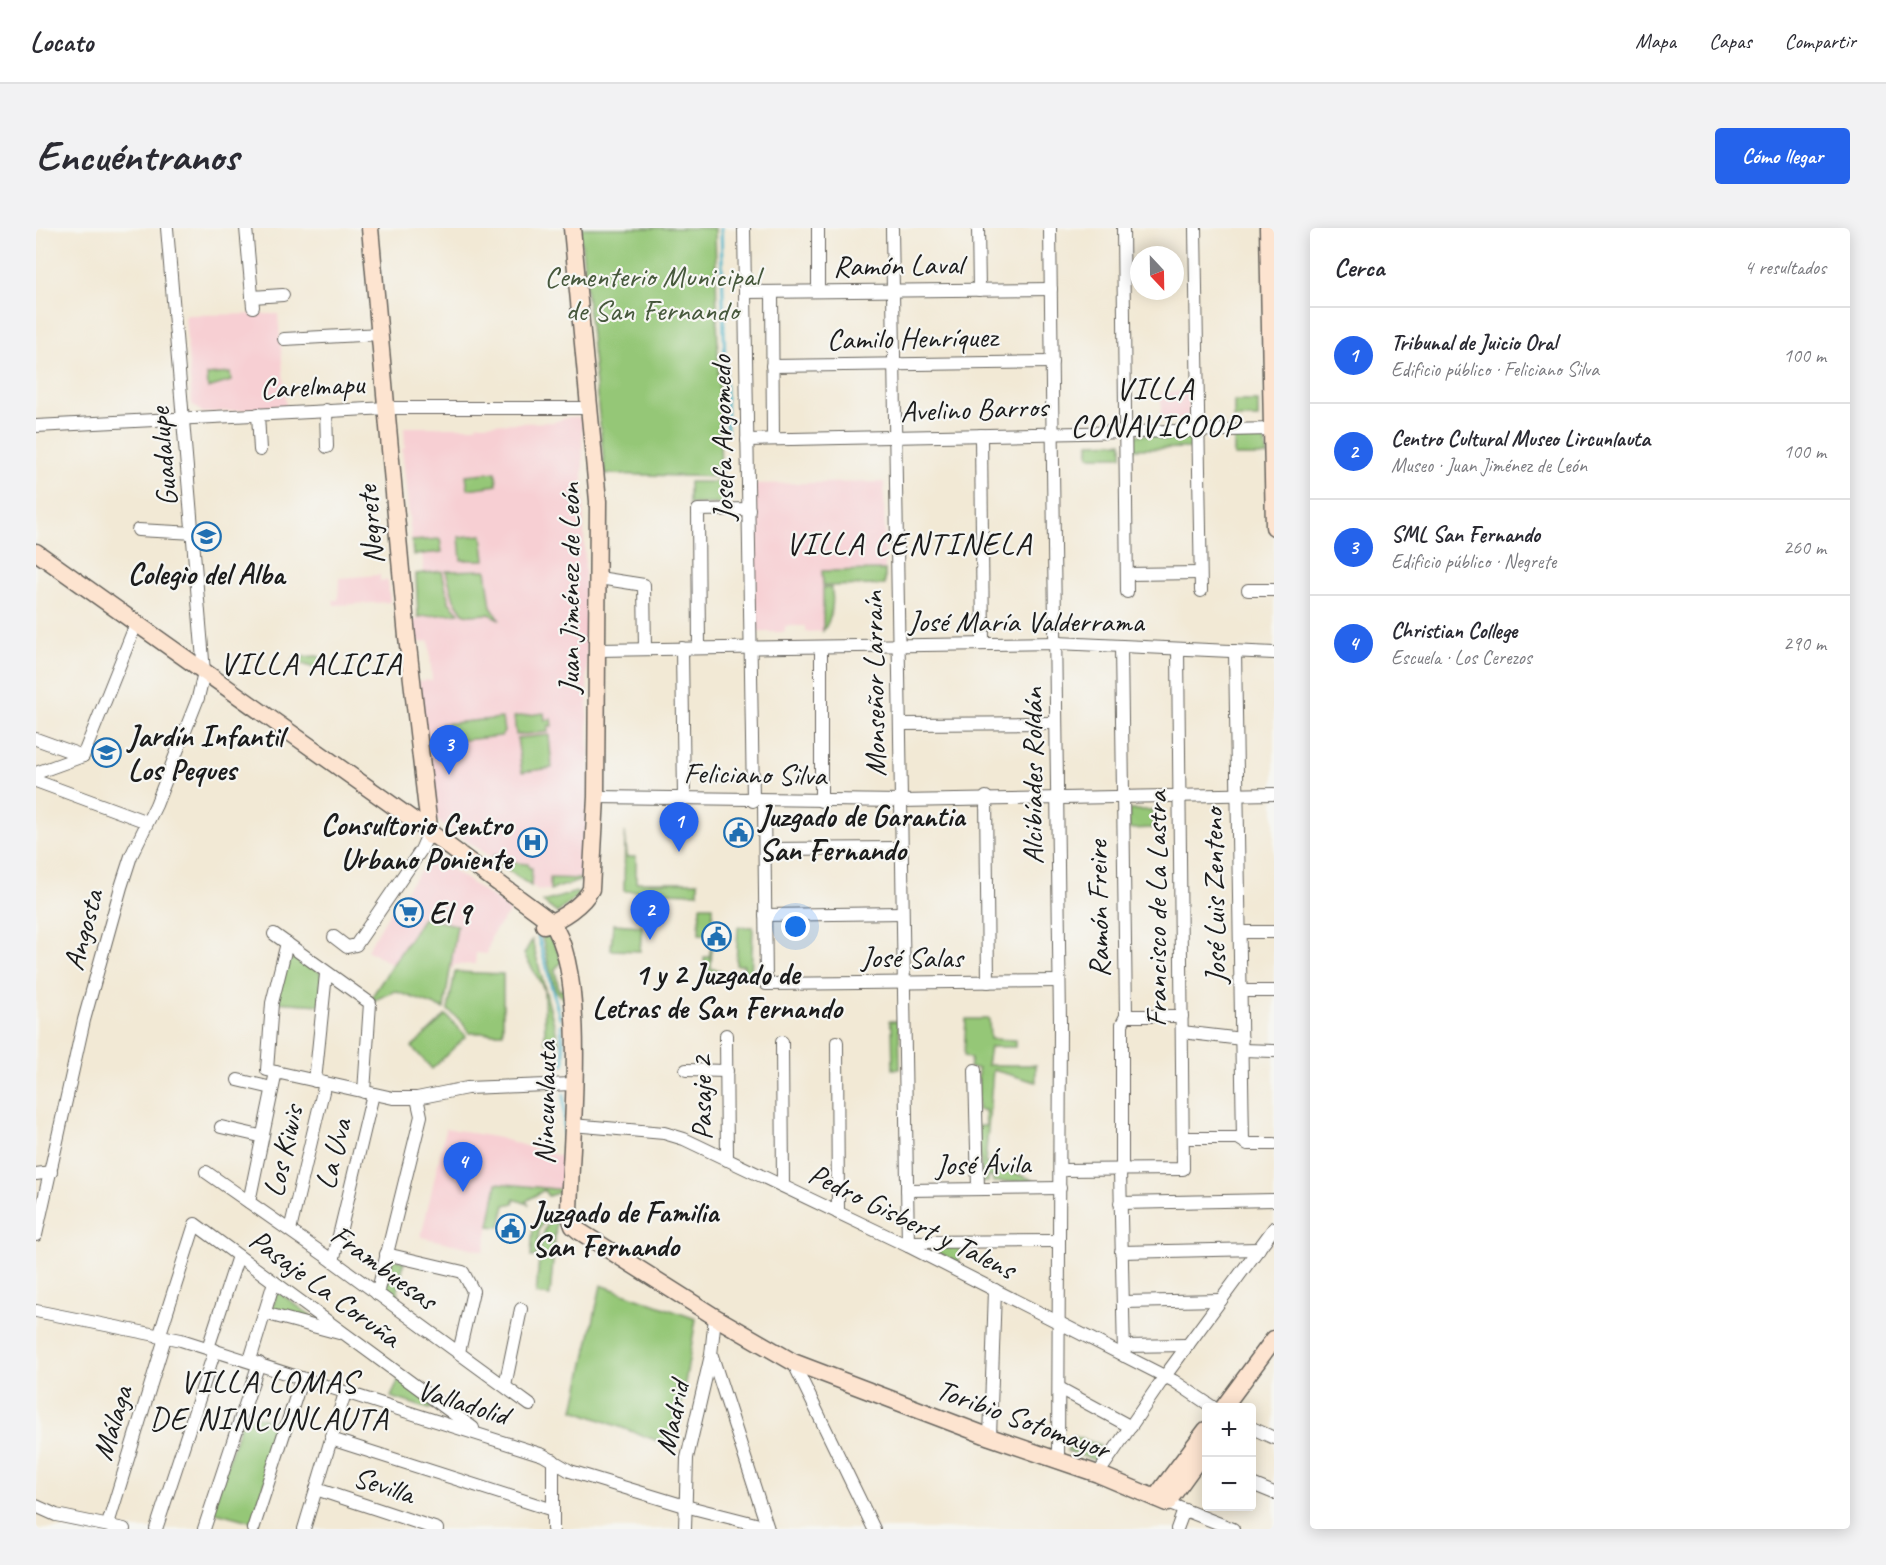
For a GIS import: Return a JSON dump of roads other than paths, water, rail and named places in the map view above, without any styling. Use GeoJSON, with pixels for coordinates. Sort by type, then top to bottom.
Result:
{"type":"FeatureCollection","features":[{"type":"Feature","properties":{"kind":"main road","name":"Negrete"},"geometry":{"type":"LineString","coordinates":[[370,228],[427,832]]}},
{"type":"Feature","properties":{"kind":"main road","name":"Juan Jiménez de León"},"geometry":{"type":"LineString","coordinates":[[568,962],[568,928],[573,914],[591,889],[593,878],[598,650],[598,501],[572,228]]}},
{"type":"Feature","properties":{"kind":"main road"},"geometry":{"type":"LineString","coordinates":[[1268,228],[1271,261],[1274,527]]}},
{"type":"Feature","properties":{"kind":"main road"},"geometry":{"type":"LineString","coordinates":[[36,552],[134,628]]}},
{"type":"Feature","properties":{"kind":"main road"},"geometry":{"type":"LineString","coordinates":[[36,563],[134,628],[427,832],[551,927],[584,900]]}},
{"type":"Feature","properties":{"kind":"main road","name":"Nincunlauta"},"geometry":{"type":"LineString","coordinates":[[551,927],[568,962],[573,1006],[569,1213],[573,1226],[715,1317],[793,1362]]}},
{"type":"Feature","properties":{"kind":"main road"},"geometry":{"type":"LineString","coordinates":[[1226,1403],[1274,1339]]}},
{"type":"Feature","properties":{"kind":"main road"},"geometry":{"type":"LineString","coordinates":[[1240,1403],[1274,1358]]}},
{"type":"Feature","properties":{"kind":"main road","name":"Toribio Sotomayor"},"geometry":{"type":"LineString","coordinates":[[793,1362],[1058,1462],[1098,1474],[1161,1501]]}},
{"type":"Feature","properties":{"kind":"main road"},"geometry":{"type":"LineString","coordinates":[[1161,1501],[1202,1436]]}},
{"type":"Feature","properties":{"kind":"main road"},"geometry":{"type":"LineString","coordinates":[[1161,1501],[1202,1460]]}},
{"type":"Feature","properties":{"kind":"street","name":"Guadalupe"},"geometry":{"type":"LineString","coordinates":[[167,228],[195,533],[203,677]]}},
{"type":"Feature","properties":{"kind":"street"},"geometry":{"type":"LineString","coordinates":[[246,228],[252,302],[283,295]]}},
{"type":"Feature","properties":{"kind":"street","name":"Josefa Argomedo"},"geometry":{"type":"LineString","coordinates":[[744,228],[751,648],[759,801],[765,849],[766,984]]}},
{"type":"Feature","properties":{"kind":"street"},"geometry":{"type":"LineString","coordinates":[[818,228],[818,291]]}},
{"type":"Feature","properties":{"kind":"street","name":"Monseñor Larraín"},"geometry":{"type":"LineString","coordinates":[[892,228],[908,1244]]}},
{"type":"Feature","properties":{"kind":"street"},"geometry":{"type":"LineString","coordinates":[[978,228],[979,290]]}},
{"type":"Feature","properties":{"kind":"street","name":"Alcibíades Roldán"},"geometry":{"type":"LineString","coordinates":[[1050,228],[1057,643],[1060,1170],[1058,1462]]}},
{"type":"Feature","properties":{"kind":"street"},"geometry":{"type":"LineString","coordinates":[[1123,228],[1128,592]]}},
{"type":"Feature","properties":{"kind":"street"},"geometry":{"type":"LineString","coordinates":[[1195,228],[1201,591]]}},
{"type":"Feature","properties":{"kind":"street","name":"Ramón Laval"},"geometry":{"type":"LineString","coordinates":[[745,292],[1051,289]]}},
{"type":"Feature","properties":{"kind":"street"},"geometry":{"type":"LineString","coordinates":[[772,292],[773,439]]}},
{"type":"Feature","properties":{"kind":"street"},"geometry":{"type":"LineString","coordinates":[[284,339],[381,334]]}},
{"type":"Feature","properties":{"kind":"street","name":"Camilo Henríquez"},"geometry":{"type":"LineString","coordinates":[[772,366],[1052,362]]}},
{"type":"Feature","properties":{"kind":"street","name":"Carelmapu"},"geometry":{"type":"LineString","coordinates":[[36,426],[326,410],[590,408]]}},
{"type":"Feature","properties":{"kind":"street"},"geometry":{"type":"LineString","coordinates":[[326,410],[327,447]]}},
{"type":"Feature","properties":{"kind":"street"},"geometry":{"type":"LineString","coordinates":[[258,414],[260,450]]}},
{"type":"Feature","properties":{"kind":"street","name":"Avelino Barros"},"geometry":{"type":"LineString","coordinates":[[747,440],[1125,430],[1273,429]]}},
{"type":"Feature","properties":{"kind":"street"},"geometry":{"type":"LineString","coordinates":[[981,435],[983,644]]}},
{"type":"Feature","properties":{"kind":"street"},"geometry":{"type":"LineString","coordinates":[[699,648],[698,510],[748,508]]}},
{"type":"Feature","properties":{"kind":"street"},"geometry":{"type":"LineString","coordinates":[[138,530],[195,533]]}},
{"type":"Feature","properties":{"kind":"street"},"geometry":{"type":"LineString","coordinates":[[1127,574],[1200,573]]}},
{"type":"Feature","properties":{"kind":"street"},"geometry":{"type":"LineString","coordinates":[[598,578],[644,585],[645,649]]}},
{"type":"Feature","properties":{"kind":"street"},"geometry":{"type":"LineString","coordinates":[[1248,590],[1274,590]]}},
{"type":"Feature","properties":{"kind":"street"},"geometry":{"type":"LineString","coordinates":[[36,773],[83,756],[134,628]]}},
{"type":"Feature","properties":{"kind":"street","name":"José María Valderrama"},"geometry":{"type":"LineString","coordinates":[[598,650],[1057,643],[1273,653]]}},
{"type":"Feature","properties":{"kind":"street","name":"Ramón Freire"},"geometry":{"type":"LineString","coordinates":[[1121,646],[1121,797],[1126,1016],[1122,1024],[1120,1203],[1124,1351]]}},
{"type":"Feature","properties":{"kind":"street"},"geometry":{"type":"LineString","coordinates":[[821,647],[821,801]]}},
{"type":"Feature","properties":{"kind":"street"},"geometry":{"type":"LineString","coordinates":[[682,648],[684,799]]}},
{"type":"Feature","properties":{"kind":"street","name":"Francisco de La Lastra"},"geometry":{"type":"LineString","coordinates":[[1121,1170],[1183,1169],[1178,649]]}},
{"type":"Feature","properties":{"kind":"street","name":"José Luis Zenteno"},"geometry":{"type":"LineString","coordinates":[[1235,651],[1243,1141]]}},
{"type":"Feature","properties":{"kind":"street","name":"Angosta"},"geometry":{"type":"LineString","coordinates":[[36,1235],[80,1040],[131,856],[147,822],[203,677]]}},
{"type":"Feature","properties":{"kind":"street"},"geometry":{"type":"LineString","coordinates":[[900,724],[1056,723]]}},
{"type":"Feature","properties":{"kind":"street"},"geometry":{"type":"LineString","coordinates":[[36,740],[83,756]]}},
{"type":"Feature","properties":{"kind":"street"},"geometry":{"type":"LineString","coordinates":[[36,781],[147,822]]}},
{"type":"Feature","properties":{"kind":"street","name":"Feliciano Silva"},"geometry":{"type":"LineString","coordinates":[[596,797],[759,801],[901,801],[986,797],[1274,794]]}},
{"type":"Feature","properties":{"kind":"street"},"geometry":{"type":"LineString","coordinates":[[986,797],[988,982]]}},
{"type":"Feature","properties":{"kind":"street"},"geometry":{"type":"LineString","coordinates":[[334,937],[347,947],[356,945],[413,863],[427,832]]}},
{"type":"Feature","properties":{"kind":"street"},"geometry":{"type":"LineString","coordinates":[[765,849],[901,848]]}},
{"type":"Feature","properties":{"kind":"street"},"geometry":{"type":"LineString","coordinates":[[765,915],[902,913]]}},
{"type":"Feature","properties":{"kind":"street"},"geometry":{"type":"LineString","coordinates":[[1241,932],[1274,932]]}},
{"type":"Feature","properties":{"kind":"street"},"geometry":{"type":"LineString","coordinates":[[274,934],[326,974]]}},
{"type":"Feature","properties":{"kind":"street"},"geometry":{"type":"LineString","coordinates":[[249,1202],[260,1136],[272,1088],[272,1003],[287,943]]}},
{"type":"Feature","properties":{"kind":"street","name":"La Uva"},"geometry":{"type":"LineString","coordinates":[[326,974],[370,1003],[368,1093],[333,1261]]}},
{"type":"Feature","properties":{"kind":"street","name":"Los Kiwis"},"geometry":{"type":"LineString","coordinates":[[290,1230],[320,1082],[326,974]]}},
{"type":"Feature","properties":{"kind":"street","name":"José Salas"},"geometry":{"type":"LineString","coordinates":[[766,984],[1059,981]]}},
{"type":"Feature","properties":{"kind":"street"},"geometry":{"type":"LineString","coordinates":[[1242,991],[1274,991]]}},
{"type":"Feature","properties":{"kind":"street"},"geometry":{"type":"LineString","coordinates":[[1126,1016],[1182,1016]]}},
{"type":"Feature","properties":{"kind":"street"},"geometry":{"type":"LineString","coordinates":[[1182,1032],[1274,1051]]}},
{"type":"Feature","properties":{"kind":"street","name":"Pasaje 2"},"geometry":{"type":"LineString","coordinates":[[726,1035],[727,1160]]}},
{"type":"Feature","properties":{"kind":"street"},"geometry":{"type":"LineString","coordinates":[[782,1042],[783,1186]]}},
{"type":"Feature","properties":{"kind":"street"},"geometry":{"type":"LineString","coordinates":[[837,1042],[838,1213]]}},
{"type":"Feature","properties":{"kind":"street"},"geometry":{"type":"LineString","coordinates":[[975,1070],[978,1189]]}},
{"type":"Feature","properties":{"kind":"street"},"geometry":{"type":"LineString","coordinates":[[271,1071],[393,1098],[417,1098],[467,1088],[573,1084]]}},
{"type":"Feature","properties":{"kind":"street"},"geometry":{"type":"LineString","coordinates":[[686,1071],[727,1071]]}},
{"type":"Feature","properties":{"kind":"street"},"geometry":{"type":"LineString","coordinates":[[238,1080],[272,1088]]}},
{"type":"Feature","properties":{"kind":"street"},"geometry":{"type":"LineString","coordinates":[[377,1294],[421,1116],[417,1098]]}},
{"type":"Feature","properties":{"kind":"street","name":"Pedro Gisbert y Talens"},"geometry":{"type":"LineString","coordinates":[[572,1125],[674,1135],[908,1244],[1060,1323],[1124,1351],[1208,1403]]}},
{"type":"Feature","properties":{"kind":"street"},"geometry":{"type":"LineString","coordinates":[[221,1127],[260,1136]]}},
{"type":"Feature","properties":{"kind":"street"},"geometry":{"type":"LineString","coordinates":[[1183,1138],[1238,1138],[1248,1144],[1274,1144]]}},
{"type":"Feature","properties":{"kind":"street"},"geometry":{"type":"LineString","coordinates":[[1060,1170],[1121,1170]]}},
{"type":"Feature","properties":{"kind":"street"},"geometry":{"type":"LineString","coordinates":[[36,1174],[51,1172]]}},
{"type":"Feature","properties":{"kind":"street","name":"Frambuesas"},"geometry":{"type":"LineString","coordinates":[[206,1172],[290,1230],[530,1405]]}},
{"type":"Feature","properties":{"kind":"street","name":"José Ávila"},"geometry":{"type":"LineString","coordinates":[[907,1190],[1060,1188]]}},
{"type":"Feature","properties":{"kind":"street"},"geometry":{"type":"LineString","coordinates":[[1120,1203],[1274,1200]]}},
{"type":"Feature","properties":{"kind":"street","name":"Pasaje La Coruña"},"geometry":{"type":"LineString","coordinates":[[195,1224],[483,1434]]}},
{"type":"Feature","properties":{"kind":"street","name":"Málaga"},"geometry":{"type":"LineString","coordinates":[[108,1524],[195,1224]]}},
{"type":"Feature","properties":{"kind":"street"},"geometry":{"type":"LineString","coordinates":[[1098,1474],[1165,1376],[1274,1228]]}},
{"type":"Feature","properties":{"kind":"street"},"geometry":{"type":"LineString","coordinates":[[908,1244],[1059,1241]]}},
{"type":"Feature","properties":{"kind":"street"},"geometry":{"type":"LineString","coordinates":[[1121,1252],[1259,1249]]}},
{"type":"Feature","properties":{"kind":"street"},"geometry":{"type":"LineString","coordinates":[[386,1254],[463,1272],[473,1291],[459,1352]]}},
{"type":"Feature","properties":{"kind":"street"},"geometry":{"type":"LineString","coordinates":[[156,1529],[238,1256]]}},
{"type":"Feature","properties":{"kind":"street"},"geometry":{"type":"LineString","coordinates":[[204,1529],[254,1362],[264,1313],[274,1282]]}},
{"type":"Feature","properties":{"kind":"street"},"geometry":{"type":"LineString","coordinates":[[990,1437],[995,1290]]}},
{"type":"Feature","properties":{"kind":"street"},"geometry":{"type":"LineString","coordinates":[[1123,1302],[1221,1300]]}},
{"type":"Feature","properties":{"kind":"street"},"geometry":{"type":"LineString","coordinates":[[504,1386],[521,1309]]}},
{"type":"Feature","properties":{"kind":"street","name":"Valladolid"},"geometry":{"type":"LineString","coordinates":[[36,1311],[181,1340],[345,1393],[483,1434],[553,1460],[570,1471],[767,1528]]}},
{"type":"Feature","properties":{"kind":"street"},"geometry":{"type":"LineString","coordinates":[[264,1313],[345,1335]]}},
{"type":"Feature","properties":{"kind":"street","name":"Madrid"},"geometry":{"type":"LineString","coordinates":[[685,1529],[687,1458],[711,1354],[715,1317]]}},
{"type":"Feature","properties":{"kind":"street"},"geometry":{"type":"LineString","coordinates":[[1124,1351],[1188,1345]]}},
{"type":"Feature","properties":{"kind":"street"},"geometry":{"type":"LineString","coordinates":[[711,1354],[767,1528]]}},
{"type":"Feature","properties":{"kind":"street"},"geometry":{"type":"LineString","coordinates":[[793,1362],[876,1528]]}},
{"type":"Feature","properties":{"kind":"street"},"geometry":{"type":"LineString","coordinates":[[253,1529],[302,1378]]}},
{"type":"Feature","properties":{"kind":"street"},"geometry":{"type":"LineString","coordinates":[[1059,1388],[1131,1427]]}},
{"type":"Feature","properties":{"kind":"street"},"geometry":{"type":"LineString","coordinates":[[304,1529],[345,1393]]}},
{"type":"Feature","properties":{"kind":"street"},"geometry":{"type":"LineString","coordinates":[[1256,1430],[1274,1438]]}},
{"type":"Feature","properties":{"kind":"street"},"geometry":{"type":"LineString","coordinates":[[331,1439],[553,1510]]}},
{"type":"Feature","properties":{"kind":"street"},"geometry":{"type":"LineString","coordinates":[[553,1460],[553,1529]]}},
{"type":"Feature","properties":{"kind":"street"},"geometry":{"type":"LineString","coordinates":[[1256,1486],[1274,1493]]}},
{"type":"Feature","properties":{"kind":"street","name":"Sevilla"},"geometry":{"type":"LineString","coordinates":[[316,1489],[437,1529]]}},
{"type":"Feature","properties":{"kind":"street","name":"Toribio Sotomayor"},"geometry":{"type":"LineString","coordinates":[[1161,1501],[1233,1529]]}},
{"type":"Feature","properties":{"kind":"street"},"geometry":{"type":"LineString","coordinates":[[36,1506],[56,1515],[108,1524],[121,1529]]}},
{"type":"Feature","properties":{"kind":"street"},"geometry":{"type":"LineString","coordinates":[[1177,1529],[1184,1510]]}},
{"type":"Feature","properties":{"kind":"waterway"},"geometry":{"type":"LineString","coordinates":[[721,228],[727,434]]}},
{"type":"Feature","properties":{"kind":"waterway"},"geometry":{"type":"LineString","coordinates":[[538,936],[560,1018]]}},
{"type":"Feature","properties":{"kind":"waterway"},"geometry":{"type":"LineString","coordinates":[[561,1024],[564,1054]]}},
{"type":"Feature","properties":{"kind":"waterway"},"geometry":{"type":"LineString","coordinates":[[564,1057],[564,1065]]}},
{"type":"Feature","properties":{"kind":"waterway"},"geometry":{"type":"LineString","coordinates":[[564,1094],[564,1116]]}},
{"type":"Feature","properties":{"kind":"waterway"},"geometry":{"type":"LineString","coordinates":[[564,1118],[564,1129]]}},
{"type":"Feature","properties":{"kind":"waterway"},"geometry":{"type":"LineString","coordinates":[[563,1156],[564,1131]]}},
{"type":"Feature","properties":{"kind":"place","name":"Colegio del Alba"},"geometry":{"type":"Point","coordinates":[206,537]}},
{"type":"Feature","properties":{"kind":"place","name":"Jardín Infantil Los Peques"},"geometry":{"type":"Point","coordinates":[107,753]}},
{"type":"Feature","properties":{"kind":"place","name":"SML San Fernando"},"geometry":{"type":"Point","coordinates":[449,775]}},
{"type":"Feature","properties":{"kind":"place","name":"Juzgado de Garantia San Fernando"},"geometry":{"type":"Point","coordinates":[738,833]}},
{"type":"Feature","properties":{"kind":"place","name":"Consultorio Centro Urbano Poniente"},"geometry":{"type":"Point","coordinates":[533,842]}},
{"type":"Feature","properties":{"kind":"place","name":"Tribunal de Juicio Oral"},"geometry":{"type":"Point","coordinates":[679,852]}},
{"type":"Feature","properties":{"kind":"place","name":"El 9"},"geometry":{"type":"Point","coordinates":[408,913]}},
{"type":"Feature","properties":{"kind":"place","name":"1 y 2 Juzgado de Letras de San Fernando"},"geometry":{"type":"Point","coordinates":[717,937]}},
{"type":"Feature","properties":{"kind":"place","name":"Centro Cultural Museo Lircunlauta"},"geometry":{"type":"Point","coordinates":[650,940]}},
{"type":"Feature","properties":{"kind":"place","name":"Christian College"},"geometry":{"type":"Point","coordinates":[463,1192]}},
{"type":"Feature","properties":{"kind":"place","name":"Juzgado de Familia San Fernando"},"geometry":{"type":"Point","coordinates":[511,1229]}},
{"type":"Feature","properties":{"kind":"district","name":"VILLA CONAVICOOP"},"geometry":{"type":"Point","coordinates":[1155,406]}},
{"type":"Feature","properties":{"kind":"district","name":"VILLA CENTINELA"},"geometry":{"type":"Point","coordinates":[909,543]}},
{"type":"Feature","properties":{"kind":"district","name":"VILLA ALICIA"},"geometry":{"type":"Point","coordinates":[311,663]}},
{"type":"Feature","properties":{"kind":"district","name":"VILLA LOMAS DE NINCUNLAUTA"},"geometry":{"type":"Point","coordinates":[269,1400]}},
{"type":"Feature","properties":{"kind":"park label","name":"Cementerio Municipal de San Fernando"},"geometry":{"type":"Point","coordinates":[652,293]}}]}
